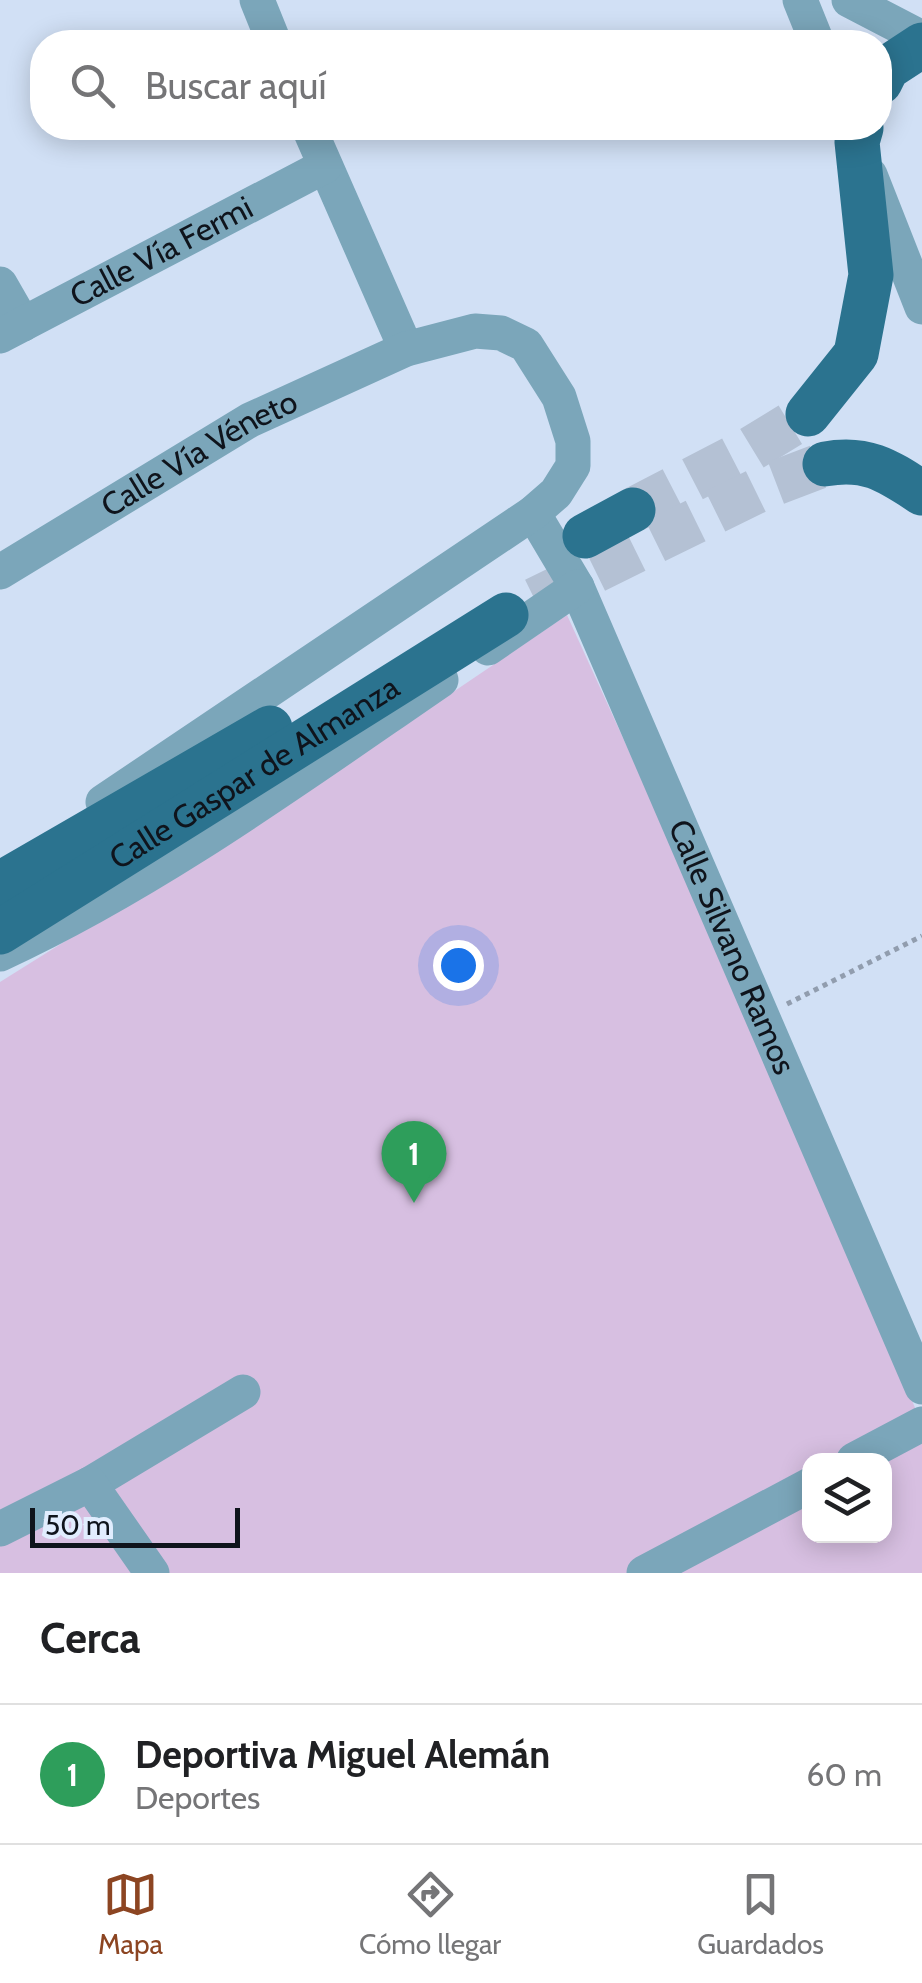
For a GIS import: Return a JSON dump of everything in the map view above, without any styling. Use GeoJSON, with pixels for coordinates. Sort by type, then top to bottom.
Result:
{"type":"FeatureCollection","features":[{"type":"Feature","properties":{"kind":"main road"},"geometry":{"type":"LineString","coordinates":[[892,65],[922,46]]}},
{"type":"Feature","properties":{"kind":"main road"},"geometry":{"type":"LineString","coordinates":[[808,414],[856,354],[860,334],[870,276],[858,140]]}},
{"type":"Feature","properties":{"kind":"main road"},"geometry":{"type":"LineString","coordinates":[[825,464],[845,460],[882,467],[922,493]]}},
{"type":"Feature","properties":{"kind":"main road"},"geometry":{"type":"LineString","coordinates":[[585,536],[634,510]]}},
{"type":"Feature","properties":{"kind":"main road","name":"Calle Gaspar de Almanza"},"geometry":{"type":"LineString","coordinates":[[0,883],[502,606],[0,932]]}},
{"type":"Feature","properties":{"kind":"street"},"geometry":{"type":"LineString","coordinates":[[257,0],[269,30]]}},
{"type":"Feature","properties":{"kind":"street"},"geometry":{"type":"LineString","coordinates":[[800,0],[812,30]]}},
{"type":"Feature","properties":{"kind":"street"},"geometry":{"type":"LineString","coordinates":[[849,0],[922,38]]}},
{"type":"Feature","properties":{"kind":"street"},"geometry":{"type":"LineString","coordinates":[[315,140],[406,350]]}},
{"type":"Feature","properties":{"kind":"street"},"geometry":{"type":"LineString","coordinates":[[860,140],[922,307]]}},
{"type":"Feature","properties":{"kind":"street","name":"Calle Vía Fermi"},"geometry":{"type":"LineString","coordinates":[[11,330],[325,166]]}},
{"type":"Feature","properties":{"kind":"street"},"geometry":{"type":"LineString","coordinates":[[0,284],[11,330]]}},
{"type":"Feature","properties":{"kind":"street","name":"Calle Vía Véneto"},"geometry":{"type":"LineString","coordinates":[[0,572],[250,420],[406,350],[475,331],[501,334],[526,345],[559,398],[573,441],[573,466],[556,493],[534,512],[60,831],[0,883]]}},
{"type":"Feature","properties":{"kind":"street","name":"Calle Silvano Ramos"},"geometry":{"type":"LineString","coordinates":[[534,512],[577,587],[922,1387]]}},
{"type":"Feature","properties":{"kind":"street"},"geometry":{"type":"LineString","coordinates":[[0,954],[191,848],[577,587]]}},
{"type":"Feature","properties":{"kind":"street"},"geometry":{"type":"LineString","coordinates":[[0,1529],[90,1484],[243,1392]]}},
{"type":"Feature","properties":{"kind":"street"},"geometry":{"type":"LineString","coordinates":[[867,1453],[922,1424]]}},
{"type":"Feature","properties":{"kind":"street"},"geometry":{"type":"LineString","coordinates":[[90,1484],[152,1573]]}},
{"type":"Feature","properties":{"kind":"street"},"geometry":{"type":"LineString","coordinates":[[644,1573],[802,1488]]}},
{"type":"Feature","properties":{"kind":"path"},"geometry":{"type":"LineString","coordinates":[[786,1004],[922,936]]}},
{"type":"Feature","properties":{"kind":"shaded area"},"geometry":{"type":"Polygon","coordinates":[[[567,615],[715,940],[922,1424],[922,1573],[0,1573],[0,982],[329,776],[567,615]]]}},
{"type":"Feature","properties":{"kind":"tunnel"},"geometry":{"type":"LineString","coordinates":[[633,510],[749,450],[808,414]]}},
{"type":"Feature","properties":{"kind":"tunnel"},"geometry":{"type":"LineString","coordinates":[[535,600],[765,487],[825,464]]}},
{"type":"Feature","properties":{"kind":"place","name":"Deportiva Miguel Alemán"},"geometry":{"type":"Point","coordinates":[414,1203]}}]}
